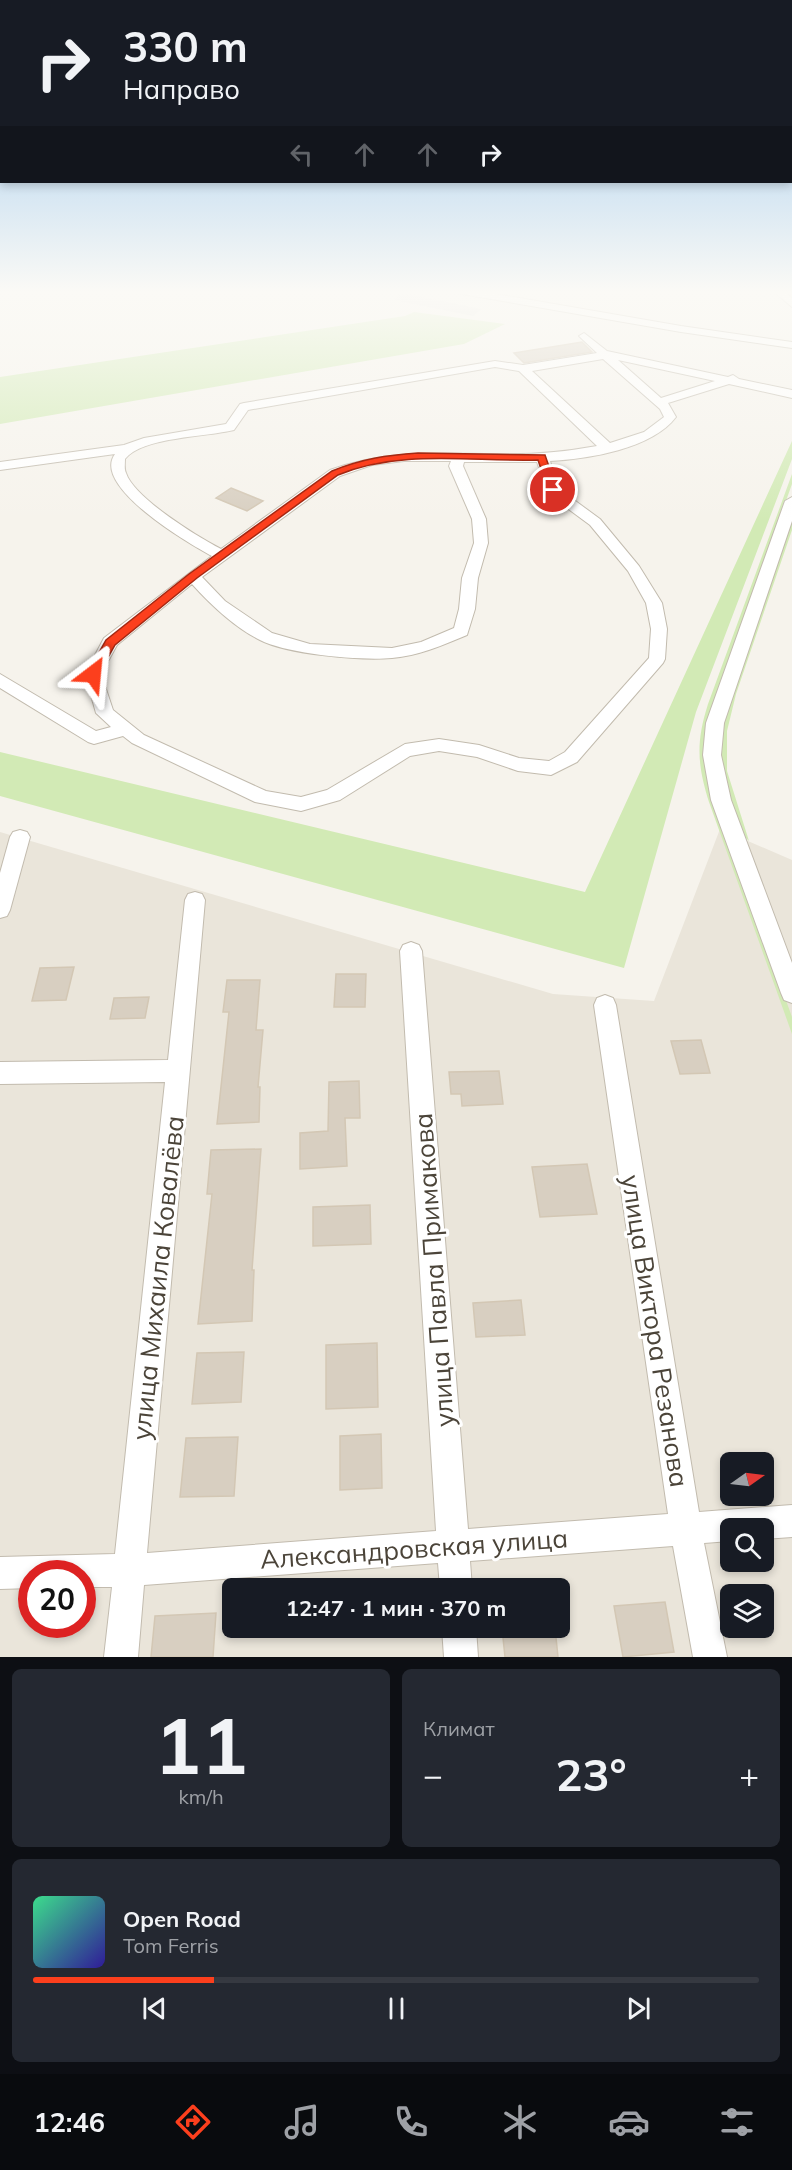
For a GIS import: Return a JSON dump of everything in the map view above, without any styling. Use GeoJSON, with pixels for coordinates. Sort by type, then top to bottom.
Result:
{"type":"FeatureCollection","features":[{"type":"Feature","properties":{"kind":"street"},"geometry":{"type":"LineString","coordinates":[[0,466],[126,449],[144,442],[230,427],[244,407],[476,367]]}},
{"type":"Feature","properties":{"kind":"street"},"geometry":{"type":"LineString","coordinates":[[518,367],[523,369],[606,447]]}},
{"type":"Feature","properties":{"kind":"street"},"geometry":{"type":"LineString","coordinates":[[523,369],[532,367]]}},
{"type":"Feature","properties":{"kind":"street"},"geometry":{"type":"LineString","coordinates":[[542,457],[553,490],[595,522],[634,569],[654,603],[659,629],[657,659],[571,757],[552,768],[518,764],[480,751],[439,745],[405,750],[333,795],[301,804],[262,797],[138,739],[105,713],[93,674],[110,642],[193,576],[335,473],[359,463],[384,458],[542,457],[606,447],[651,435],[664,426],[670,417],[660,402],[620,367]]}},
{"type":"Feature","properties":{"kind":"street"},"geometry":{"type":"LineString","coordinates":[[673,367],[792,394]]}},
{"type":"Feature","properties":{"kind":"street"},"geometry":{"type":"LineString","coordinates":[[660,402],[733,379]]}},
{"type":"Feature","properties":{"kind":"street"},"geometry":{"type":"LineString","coordinates":[[126,449],[118,459],[119,474],[138,498],[201,546],[222,555]]}},
{"type":"Feature","properties":{"kind":"street"},"geometry":{"type":"LineString","coordinates":[[193,576],[219,604],[266,637],[310,649],[392,653],[425,646],[461,632],[467,609],[470,578],[481,543],[479,519],[456,466],[459,458]]}},
{"type":"Feature","properties":{"kind":"street"},"geometry":{"type":"LineString","coordinates":[[792,501],[722,700],[713,736],[712,755],[717,784],[739,850],[792,993]]}},
{"type":"Feature","properties":{"kind":"street"},"geometry":{"type":"LineString","coordinates":[[0,680],[94,738],[126,729]]}},
{"type":"Feature","properties":{"kind":"street"},"geometry":{"type":"LineString","coordinates":[[0,910],[20,837]]}},
{"type":"Feature","properties":{"kind":"street","name":"улица Михаила Ковалёва"},"geometry":{"type":"LineString","coordinates":[[121,1657],[195,900]]}},
{"type":"Feature","properties":{"kind":"street","name":"улица Павла Примакова"},"geometry":{"type":"LineString","coordinates":[[411,951],[455,1578]]}},
{"type":"Feature","properties":{"kind":"street","name":"улица Виктора Резанова"},"geometry":{"type":"LineString","coordinates":[[605,1005],[686,1530],[710,1657]]}},
{"type":"Feature","properties":{"kind":"street"},"geometry":{"type":"LineString","coordinates":[[0,1073],[178,1071]]}},
{"type":"Feature","properties":{"kind":"street","name":"Александровская улица"},"geometry":{"type":"LineString","coordinates":[[0,1573],[130,1570],[792,1521]]}},
{"type":"Feature","properties":{"kind":"street"},"geometry":{"type":"LineString","coordinates":[[460,1638],[461,1657]]}},
{"type":"Feature","properties":{"kind":"shaded area"},"geometry":{"type":"Polygon","coordinates":[[[720,829],[792,860],[792,1657],[0,1657],[0,832],[553,994],[654,1001],[720,829]]]}},
{"type":"Feature","properties":{"kind":"green space"},"geometry":{"type":"Polygon","coordinates":[[[64,367],[329,367],[0,424],[0,377],[64,367]]]}},
{"type":"Feature","properties":{"kind":"green space"},"geometry":{"type":"Polygon","coordinates":[[[792,441],[792,459],[696,712],[624,968],[0,796],[0,752],[585,892],[792,441]]]}},
{"type":"Feature","properties":{"kind":"green space"},"geometry":{"type":"Polygon","coordinates":[[[792,474],[792,484],[707,722],[704,759],[712,796],[792,1017],[792,1034],[709,802],[700,764],[700,742],[708,704],[792,474]]]}},
{"type":"Feature","properties":{"kind":"green space"},"geometry":{"type":"Polygon","coordinates":[[[792,518],[792,530],[736,694],[727,731],[727,771],[749,841],[744,836],[727,791],[721,766],[722,726],[792,518]]]}},
{"type":"Feature","properties":{"kind":"building"},"geometry":{"type":"Polygon","coordinates":[[[231,488],[263,501],[247,511],[216,498],[231,488]]]}},
{"type":"Feature","properties":{"kind":"building"},"geometry":{"type":"Polygon","coordinates":[[[74,967],[66,1000],[32,1001],[40,968],[74,967]]]}},
{"type":"Feature","properties":{"kind":"building"},"geometry":{"type":"Polygon","coordinates":[[[336,974],[366,974],[365,1007],[334,1007],[336,974]]]}},
{"type":"Feature","properties":{"kind":"building"},"geometry":{"type":"Polygon","coordinates":[[[227,980],[260,980],[256,1030],[263,1030],[258,1087],[260,1087],[259,1122],[217,1124],[229,1012],[223,1012],[227,980]]]}},
{"type":"Feature","properties":{"kind":"building"},"geometry":{"type":"Polygon","coordinates":[[[149,997],[145,1018],[110,1019],[114,998],[149,997]]]}},
{"type":"Feature","properties":{"kind":"building"},"geometry":{"type":"Polygon","coordinates":[[[701,1040],[710,1073],[680,1074],[671,1041],[701,1040]]]}},
{"type":"Feature","properties":{"kind":"building"},"geometry":{"type":"Polygon","coordinates":[[[499,1071],[503,1104],[462,1106],[461,1094],[451,1094],[449,1072],[499,1071]]]}},
{"type":"Feature","properties":{"kind":"building"},"geometry":{"type":"Polygon","coordinates":[[[359,1081],[360,1118],[345,1118],[347,1166],[300,1169],[300,1133],[328,1131],[329,1082],[359,1081]]]}},
{"type":"Feature","properties":{"kind":"building"},"geometry":{"type":"Polygon","coordinates":[[[261,1149],[252,1270],[254,1270],[252,1321],[198,1324],[212,1194],[207,1194],[211,1150],[261,1149]]]}},
{"type":"Feature","properties":{"kind":"building"},"geometry":{"type":"Polygon","coordinates":[[[587,1164],[597,1214],[540,1217],[532,1167],[587,1164]]]}},
{"type":"Feature","properties":{"kind":"building"},"geometry":{"type":"Polygon","coordinates":[[[370,1205],[371,1244],[313,1246],[313,1207],[370,1205]]]}},
{"type":"Feature","properties":{"kind":"building"},"geometry":{"type":"Polygon","coordinates":[[[521,1300],[525,1335],[476,1337],[473,1303],[521,1300]]]}},
{"type":"Feature","properties":{"kind":"building"},"geometry":{"type":"Polygon","coordinates":[[[377,1343],[378,1407],[326,1409],[326,1345],[377,1343]]]}},
{"type":"Feature","properties":{"kind":"building"},"geometry":{"type":"Polygon","coordinates":[[[244,1352],[241,1402],[192,1404],[197,1353],[244,1352]]]}},
{"type":"Feature","properties":{"kind":"building"},"geometry":{"type":"Polygon","coordinates":[[[381,1434],[382,1488],[340,1490],[340,1436],[381,1434]]]}},
{"type":"Feature","properties":{"kind":"building"},"geometry":{"type":"Polygon","coordinates":[[[238,1437],[234,1496],[180,1497],[186,1438],[238,1437]]]}},
{"type":"Feature","properties":{"kind":"building"},"geometry":{"type":"Polygon","coordinates":[[[665,1602],[674,1652],[623,1657],[614,1606],[665,1602]]]}},
{"type":"Feature","properties":{"kind":"building"},"geometry":{"type":"Polygon","coordinates":[[[216,1613],[213,1657],[151,1657],[155,1616],[216,1613]]]}},
{"type":"Feature","properties":{"kind":"building"},"geometry":{"type":"Polygon","coordinates":[[[503,1638],[556,1638],[558,1657],[505,1657],[503,1638]]]}},
{"type":"Feature","properties":{"kind":"route"},"geometry":{"type":"LineString","coordinates":[[93,674],[110,642],[193,576],[335,473],[359,463],[384,458],[418,456],[488,459],[542,457],[547,479],[553,490]]}}]}
